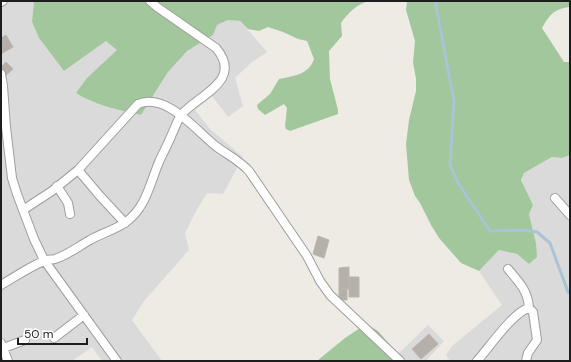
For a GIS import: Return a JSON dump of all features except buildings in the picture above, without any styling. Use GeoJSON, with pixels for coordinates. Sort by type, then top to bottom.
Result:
{"type":"FeatureCollection","features":[{"type":"Feature","properties":{"kind":"street"},"geometry":{"type":"LineString","coordinates":[[1,285],[44,260],[55,259],[66,254],[132,217],[143,203],[159,162],[181,116],[214,88],[221,79],[226,68],[223,58],[216,48],[150,1]]}},
{"type":"Feature","properties":{"kind":"street"},"geometry":{"type":"LineString","coordinates":[[1,74],[12,178],[23,210],[44,260],[118,361]]}},
{"type":"Feature","properties":{"kind":"street"},"geometry":{"type":"LineString","coordinates":[[23,210],[78,170],[138,104],[143,102],[153,102],[169,108],[249,171],[307,256],[330,295],[400,361]]}},
{"type":"Feature","properties":{"kind":"street"},"geometry":{"type":"LineString","coordinates":[[78,170],[125,222]]}},
{"type":"Feature","properties":{"kind":"street"},"geometry":{"type":"LineString","coordinates":[[57,186],[68,203],[70,214]]}},
{"type":"Feature","properties":{"kind":"street"},"geometry":{"type":"LineString","coordinates":[[555,198],[570,215]]}},
{"type":"Feature","properties":{"kind":"street"},"geometry":{"type":"LineString","coordinates":[[508,270],[526,291],[529,308],[533,312],[537,340],[526,357],[526,361]]}},
{"type":"Feature","properties":{"kind":"street"},"geometry":{"type":"LineString","coordinates":[[477,361],[503,329],[523,311],[529,308]]}},
{"type":"Feature","properties":{"kind":"street"},"geometry":{"type":"LineString","coordinates":[[54,338],[84,315]]}},
{"type":"Feature","properties":{"kind":"street"},"geometry":{"type":"LineString","coordinates":[[8,361],[2,346],[25,340]]}},
{"type":"Feature","properties":{"kind":"shaded area"},"geometry":{"type":"Polygon","coordinates":[[[1,1],[34,1],[32,22],[39,38],[64,71],[107,40],[118,50],[87,78],[113,108],[141,115],[168,72],[187,50],[212,35],[217,25],[228,20],[240,21],[267,52],[252,62],[235,78],[243,106],[228,117],[212,96],[195,110],[210,129],[243,157],[223,194],[207,193],[185,233],[189,250],[144,301],[132,320],[162,361],[102,361],[92,347],[72,361],[1,361],[1,1]]]}},
{"type":"Feature","properties":{"kind":"shaded area"},"geometry":{"type":"Polygon","coordinates":[[[570,155],[570,361],[450,361],[446,355],[452,346],[502,305],[479,271],[499,250],[517,254],[529,264],[536,243],[529,214],[533,205],[521,180],[524,173],[552,157],[562,158],[570,155]]]}},
{"type":"Feature","properties":{"kind":"shaded area"},"geometry":{"type":"Polygon","coordinates":[[[428,325],[444,341],[426,361],[391,361],[428,325]]]}},
{"type":"Feature","properties":{"kind":"green space"},"geometry":{"type":"Polygon","coordinates":[[[34,1],[368,1],[356,7],[344,19],[341,23],[342,36],[329,51],[330,79],[338,114],[290,131],[286,129],[285,126],[287,108],[284,104],[265,115],[258,109],[257,105],[270,94],[279,79],[300,74],[312,64],[314,59],[307,41],[268,27],[259,31],[248,29],[240,21],[228,20],[217,25],[213,35],[187,51],[168,72],[141,115],[99,104],[76,93],[87,78],[117,50],[106,41],[64,71],[39,38],[32,22],[34,1]]]}},
{"type":"Feature","properties":{"kind":"green space"},"geometry":{"type":"Polygon","coordinates":[[[407,1],[570,1],[570,7],[560,9],[553,13],[547,19],[542,28],[564,62],[570,62],[570,155],[562,158],[552,157],[524,173],[521,180],[533,205],[529,214],[536,243],[537,257],[529,264],[517,254],[499,250],[479,271],[461,263],[439,238],[415,196],[409,180],[406,144],[409,120],[416,91],[416,79],[413,62],[415,41],[406,10],[407,1]]]}},
{"type":"Feature","properties":{"kind":"green space"},"geometry":{"type":"Polygon","coordinates":[[[366,324],[378,331],[398,354],[391,361],[317,361],[345,338],[366,324]]]}},
{"type":"Feature","properties":{"kind":"waterway"},"geometry":{"type":"LineString","coordinates":[[435,1],[454,101],[450,165],[458,183],[490,231],[525,230],[537,232],[550,243],[568,292],[570,293]]}}]}
